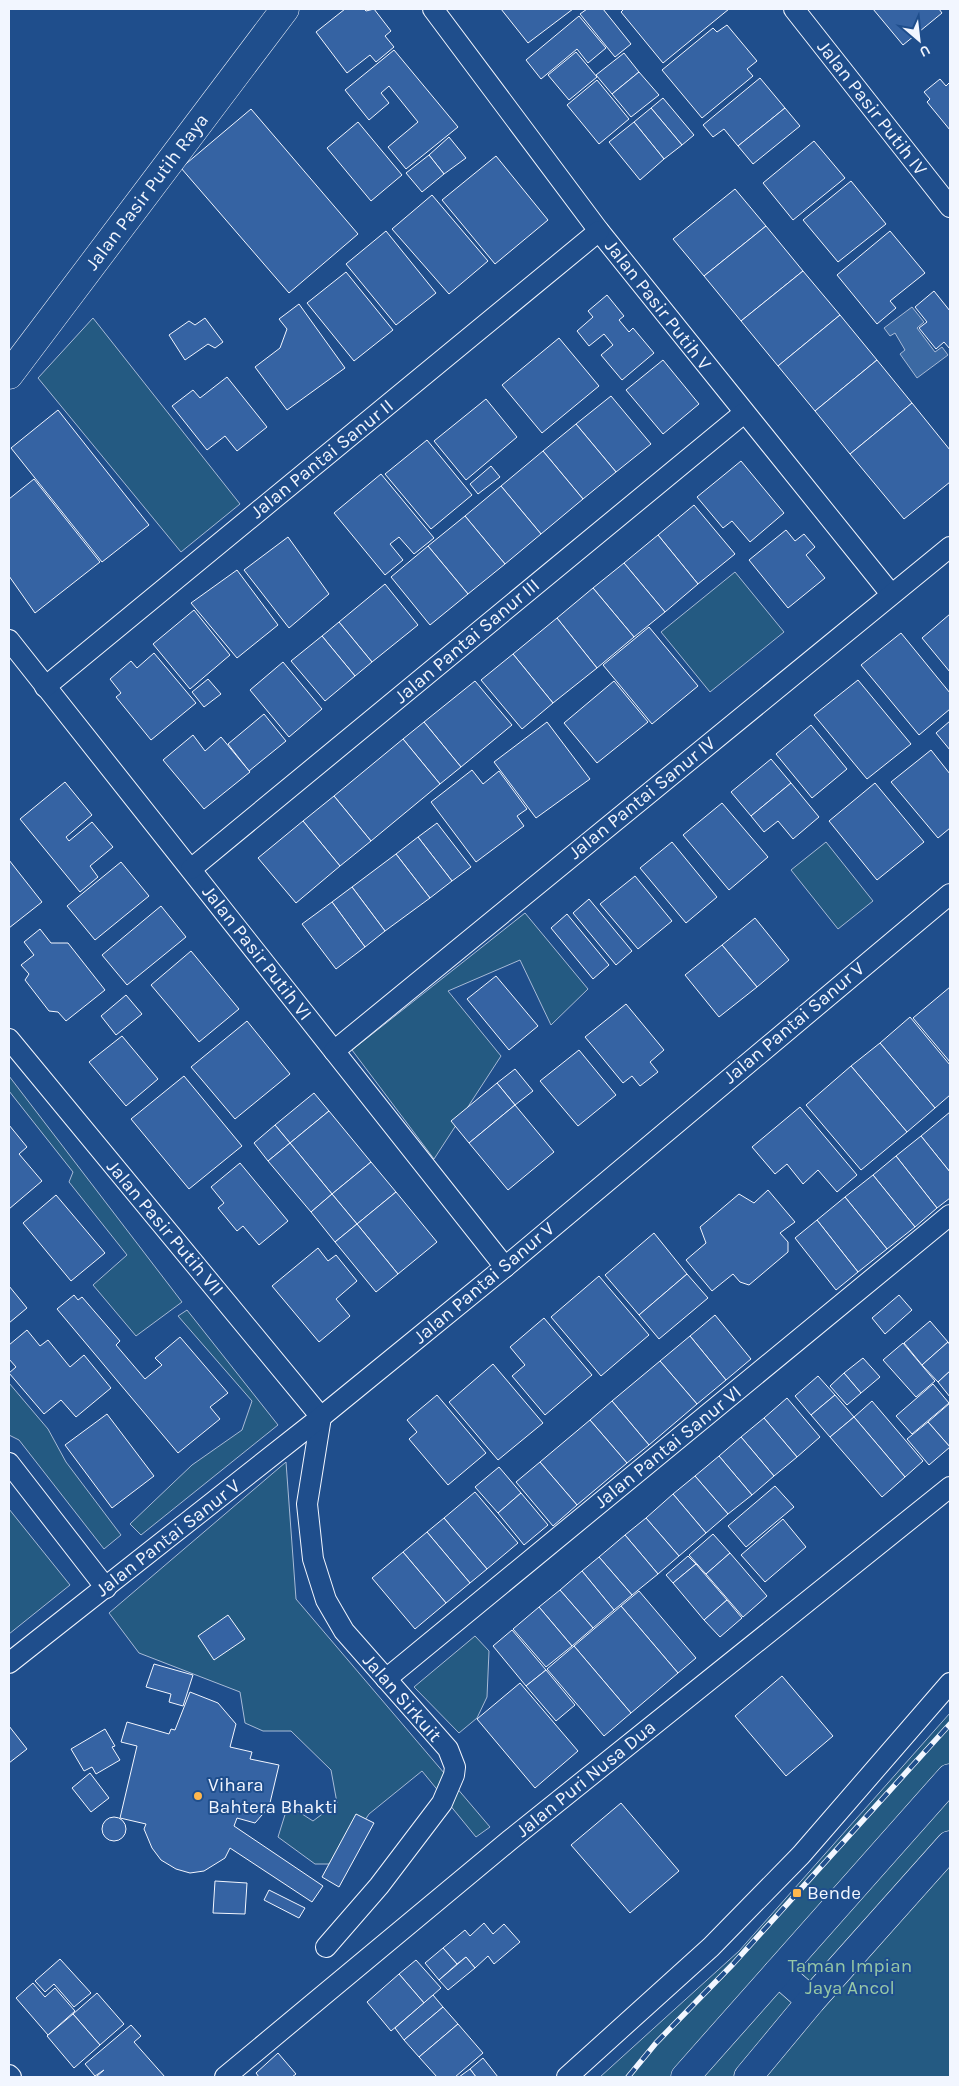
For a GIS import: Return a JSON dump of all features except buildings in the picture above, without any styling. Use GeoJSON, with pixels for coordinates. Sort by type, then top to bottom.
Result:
{"type":"FeatureCollection","features":[{"type":"Feature","properties":{"kind":"street","name":"Jalan Pasir Putih Raya"},"geometry":{"type":"LineString","coordinates":[[9,375],[285,9]]}},
{"type":"Feature","properties":{"kind":"street","name":"Jalan Pasir Putih V"},"geometry":{"type":"LineString","coordinates":[[433,9],[599,231],[891,594]]}},
{"type":"Feature","properties":{"kind":"street","name":"Jalan Pasir Putih IV"},"geometry":{"type":"LineString","coordinates":[[794,9],[950,207]]}},
{"type":"Feature","properties":{"kind":"street","name":"Jalan Pantai Sanur II"},"geometry":{"type":"LineString","coordinates":[[45,687],[599,231]]}},
{"type":"Feature","properties":{"kind":"street","name":"Jalan Pantai Sanur III"},"geometry":{"type":"LineString","coordinates":[[191,869],[744,413]]}},
{"type":"Feature","properties":{"kind":"street","name":"Jalan Pantai Sanur IV"},"geometry":{"type":"LineString","coordinates":[[334,1051],[950,547]]}},
{"type":"Feature","properties":{"kind":"street","name":"Jalan Pasir Putih VI"},"geometry":{"type":"LineString","coordinates":[[9,640],[505,1267]]}},
{"type":"Feature","properties":{"kind":"street","name":"Jalan Pantai Sanur V"},"geometry":{"type":"LineString","coordinates":[[9,1663],[106,1588],[505,1267],[950,894]]}},
{"type":"Feature","properties":{"kind":"street","name":"Jalan Pasir Putih VII"},"geometry":{"type":"LineString","coordinates":[[9,1039],[321,1416]]}},
{"type":"Feature","properties":{"kind":"street","name":"Jalan Pantai Sanur VI"},"geometry":{"type":"LineString","coordinates":[[386,1679],[950,1215]]}},
{"type":"Feature","properties":{"kind":"street","name":"Jalan Sirkuit"},"geometry":{"type":"LineString","coordinates":[[321,1416],[306,1504],[313,1559],[326,1600],[344,1631],[448,1749],[455,1767],[454,1775],[442,1803],[379,1886],[326,1947]]}},
{"type":"Feature","properties":{"kind":"street"},"geometry":{"type":"LineString","coordinates":[[9,1463],[106,1588]]}},
{"type":"Feature","properties":{"kind":"street","name":"Jalan Puri Nusa Dua"},"geometry":{"type":"LineString","coordinates":[[225,2077],[510,1840],[950,1486]]}},
{"type":"Feature","properties":{"kind":"street"},"geometry":{"type":"LineString","coordinates":[[567,2077],[711,1947],[801,1855],[950,1683]]}},
{"type":"Feature","properties":{"kind":"street"},"geometry":{"type":"LineString","coordinates":[[685,2077],[950,1778]]}},
{"type":"Feature","properties":{"kind":"street"},"geometry":{"type":"LineString","coordinates":[[748,2077],[811,2001],[950,1845]]}},
{"type":"Feature","properties":{"kind":"street"},"geometry":{"type":"LineString","coordinates":[[778,1972],[811,2001]]}},
{"type":"Feature","properties":{"kind":"green space"},"geometry":{"type":"Polygon","coordinates":[[[93,318],[240,504],[181,552],[38,378],[93,318]]]}},
{"type":"Feature","properties":{"kind":"green space"},"geometry":{"type":"Polygon","coordinates":[[[735,572],[784,632],[710,692],[661,632],[735,572]]]}},
{"type":"Feature","properties":{"kind":"green space"},"geometry":{"type":"Polygon","coordinates":[[[826,842],[873,901],[838,929],[791,870],[826,842]]]}},
{"type":"Feature","properties":{"kind":"green space"},"geometry":{"type":"Polygon","coordinates":[[[525,913],[588,989],[551,1025],[520,960],[448,991],[501,1056],[434,1159],[352,1050],[525,913]]]}},
{"type":"Feature","properties":{"kind":"green space"},"geometry":{"type":"Polygon","coordinates":[[[9,1076],[182,1302],[136,1336],[93,1285],[127,1255],[69,1182],[73,1172],[9,1091],[9,1076]]]}},
{"type":"Feature","properties":{"kind":"green space"},"geometry":{"type":"Polygon","coordinates":[[[187,1310],[278,1425],[141,1535],[130,1524],[192,1465],[242,1430],[252,1401],[178,1316],[187,1310]]]}},
{"type":"Feature","properties":{"kind":"green space"},"geometry":{"type":"Polygon","coordinates":[[[9,1383],[48,1429],[66,1462],[121,1535],[104,1549],[19,1440],[9,1435],[9,1383]]]}},
{"type":"Feature","properties":{"kind":"green space"},"geometry":{"type":"Polygon","coordinates":[[[286,1462],[296,1599],[490,1827],[476,1837],[422,1771],[369,1814],[336,1864],[315,1864],[278,1837],[288,1805],[313,1821],[337,1803],[331,1770],[291,1731],[263,1731],[245,1723],[240,1692],[139,1653],[109,1613],[286,1462]]]}},
{"type":"Feature","properties":{"kind":"green space"},"geometry":{"type":"Polygon","coordinates":[[[9,1509],[70,1585],[9,1634],[9,1509]]]}},
{"type":"Feature","properties":{"kind":"green space"},"geometry":{"type":"Polygon","coordinates":[[[475,1636],[489,1651],[487,1697],[477,1718],[459,1733],[414,1687],[475,1636]]]}},
{"type":"Feature","properties":{"kind":"green space","name":"Taman Impian Jaya Ancol"},"geometry":{"type":"Polygon","coordinates":[[[950,1713],[950,2077],[600,2077],[739,1951],[950,1713]]]}},
{"type":"Feature","properties":{"kind":"shaded area"},"geometry":{"type":"Polygon","coordinates":[[[912,307],[924,322],[917,328],[935,352],[942,347],[948,355],[917,378],[900,354],[905,350],[895,333],[890,336],[884,328],[912,307]]]}},
{"type":"Feature","properties":{"kind":"railway"},"geometry":{"type":"LineString","coordinates":[[628,2077],[656,2043],[733,1964],[950,1724]]}},
{"type":"Feature","properties":{"kind":"place","name":"Vihara Bahtera Bhakti"},"geometry":{"type":"Point","coordinates":[198,1796]}},
{"type":"Feature","properties":{"kind":"place","name":"Bende"},"geometry":{"type":"Point","coordinates":[797,1893]}}]}
